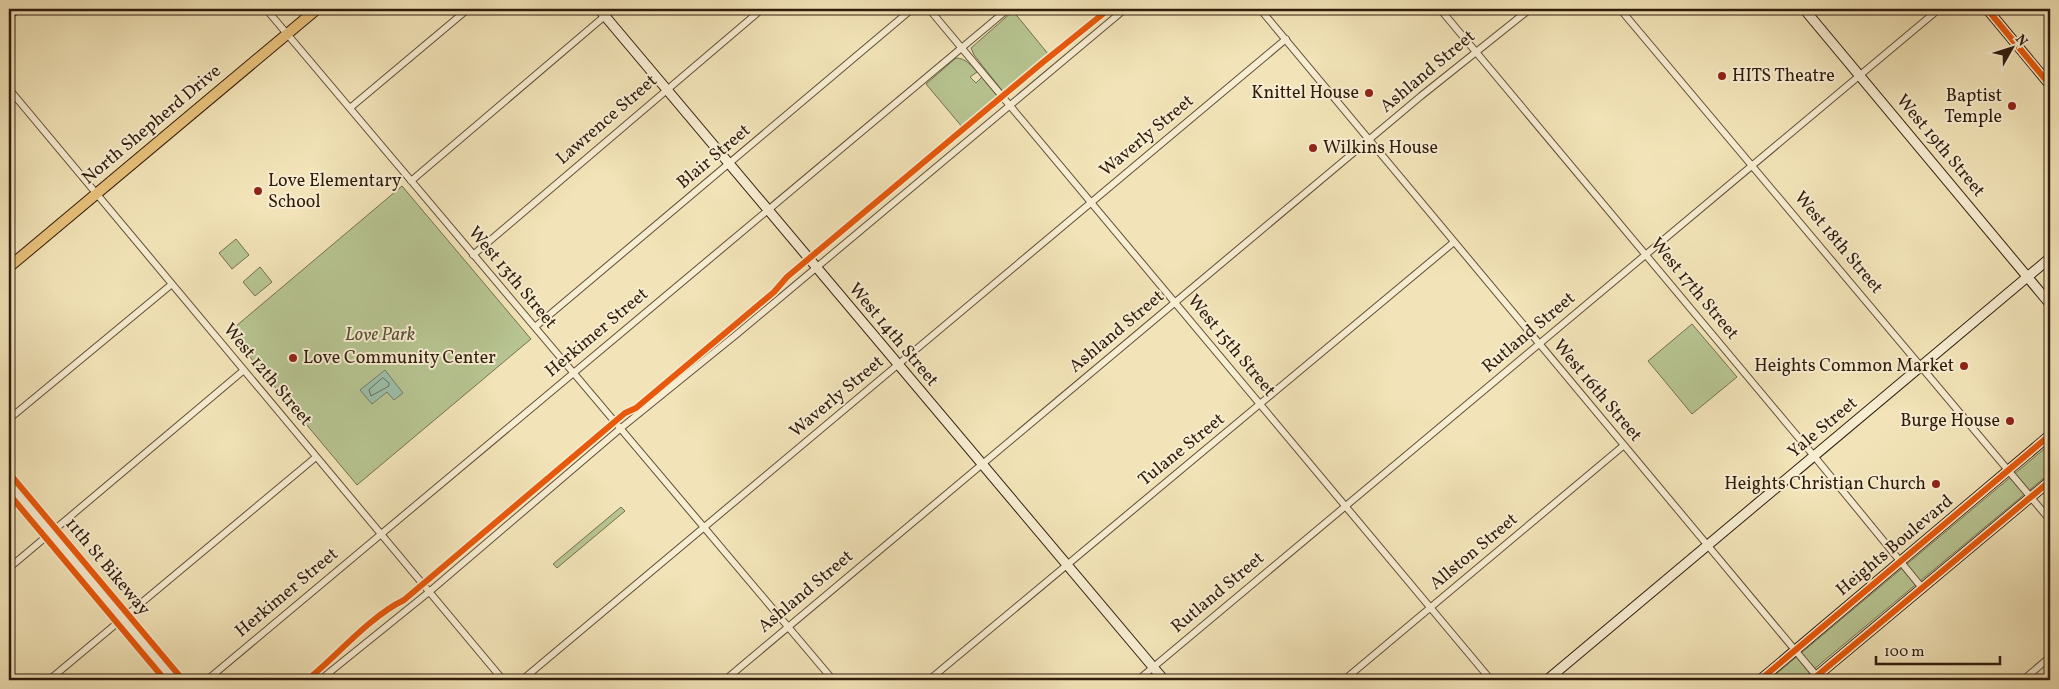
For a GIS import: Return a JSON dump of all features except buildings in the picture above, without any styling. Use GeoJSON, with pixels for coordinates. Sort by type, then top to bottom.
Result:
{"type":"FeatureCollection","features":[{"type":"Feature","properties":{"kind":"main road"},"geometry":{"type":"LineString","coordinates":[[9,14],[14,9]]}},
{"type":"Feature","properties":{"kind":"main road","name":"North Shepherd Drive"},"geometry":{"type":"LineString","coordinates":[[9,266],[317,9]]}},
{"type":"Feature","properties":{"kind":"main road","name":"West 19th Street"},"geometry":{"type":"LineString","coordinates":[[1804,9],[2050,304]]}},
{"type":"Feature","properties":{"kind":"main road"},"geometry":{"type":"LineString","coordinates":[[1987,9],[2050,85]]}},
{"type":"Feature","properties":{"kind":"main road","name":"West 14th Street"},"geometry":{"type":"LineString","coordinates":[[601,12],[1164,680]]}},
{"type":"Feature","properties":{"kind":"main road","name":"Yale Street"},"geometry":{"type":"LineString","coordinates":[[1547,680],[2050,258]]}},
{"type":"Feature","properties":{"kind":"main road","name":"Heights Boulevard"},"geometry":{"type":"LineString","coordinates":[[1760,680],[2050,435]]}},
{"type":"Feature","properties":{"kind":"main road"},"geometry":{"type":"LineString","coordinates":[[1816,679],[2050,481]]}},
{"type":"Feature","properties":{"kind":"main road"},"geometry":{"type":"LineString","coordinates":[[9,483],[175,680]]}},
{"type":"Feature","properties":{"kind":"street","name":"West 13th Street"},"geometry":{"type":"LineString","coordinates":[[266,9],[833,680]]}},
{"type":"Feature","properties":{"kind":"street"},"geometry":{"type":"LineString","coordinates":[[350,108],[468,9]]}},
{"type":"Feature","properties":{"kind":"street"},"geometry":{"type":"LineString","coordinates":[[411,181],[601,12],[613,9]]}},
{"type":"Feature","properties":{"kind":"street","name":"Lawrence Street"},"geometry":{"type":"LineString","coordinates":[[473,255],[762,9]]}},
{"type":"Feature","properties":{"kind":"street","name":"Blair Street"},"geometry":{"type":"LineString","coordinates":[[534,327],[912,9]]}},
{"type":"Feature","properties":{"kind":"street","name":"West 15th Street"},"geometry":{"type":"LineString","coordinates":[[930,9],[1491,680]]}},
{"type":"Feature","properties":{"kind":"street","name":"Herkimer Street"},"geometry":{"type":"LineString","coordinates":[[207,680],[1008,9]]}},
{"type":"Feature","properties":{"kind":"street"},"geometry":{"type":"LineString","coordinates":[[320,680],[429,592],[621,428],[737,334],[1125,9]]}},
{"type":"Feature","properties":{"kind":"street","name":"West 16th Street"},"geometry":{"type":"LineString","coordinates":[[1260,9],[1796,651],[1816,679]]}},
{"type":"Feature","properties":{"kind":"street","name":"West 17th Street"},"geometry":{"type":"LineString","coordinates":[[1440,9],[1923,589]]}},
{"type":"Feature","properties":{"kind":"street","name":"Ashland Street"},"geometry":{"type":"LineString","coordinates":[[725,680],[1175,302],[1530,9]]}},
{"type":"Feature","properties":{"kind":"street","name":"West 18th Street"},"geometry":{"type":"LineString","coordinates":[[1620,9],[2050,520]]}},
{"type":"Feature","properties":{"kind":"street","name":"Rutland Street"},"geometry":{"type":"LineString","coordinates":[[1138,680],[1939,9]]}},
{"type":"Feature","properties":{"kind":"street","name":"Waverly Street"},"geometry":{"type":"LineString","coordinates":[[522,680],[1286,39]]}},
{"type":"Feature","properties":{"kind":"street","name":"West 12th Street"},"geometry":{"type":"LineString","coordinates":[[9,88],[503,680]]}},
{"type":"Feature","properties":{"kind":"street","name":"Tulane Street"},"geometry":{"type":"LineString","coordinates":[[929,680],[1454,242]]}},
{"type":"Feature","properties":{"kind":"street"},"geometry":{"type":"LineString","coordinates":[[9,419],[172,284]]}},
{"type":"Feature","properties":{"kind":"street"},"geometry":{"type":"LineString","coordinates":[[9,568],[244,370]]}},
{"type":"Feature","properties":{"kind":"street","name":"Allston Street"},"geometry":{"type":"LineString","coordinates":[[1344,680],[1624,446]]}},
{"type":"Feature","properties":{"kind":"street"},"geometry":{"type":"LineString","coordinates":[[48,680],[316,457]]}},
{"type":"Feature","properties":{"kind":"street"},"geometry":{"type":"LineString","coordinates":[[2023,680],[2050,657]]}},
{"type":"Feature","properties":{"kind":"green space"},"geometry":{"type":"Polygon","coordinates":[[[1013,11],[1049,55],[1004,93],[974,55],[971,48],[1013,11]]]}},
{"type":"Feature","properties":{"kind":"green space"},"geometry":{"type":"Polygon","coordinates":[[[956,58],[970,64],[977,72],[970,77],[976,83],[982,77],[999,98],[963,128],[926,84],[956,58]]]}},
{"type":"Feature","properties":{"kind":"green space","name":"Love Park"},"geometry":{"type":"Polygon","coordinates":[[[402,186],[531,339],[357,485],[229,332],[402,186]]]}},
{"type":"Feature","properties":{"kind":"green space"},"geometry":{"type":"Polygon","coordinates":[[[236,239],[249,255],[232,269],[219,253],[236,239]]]}},
{"type":"Feature","properties":{"kind":"green space"},"geometry":{"type":"Polygon","coordinates":[[[260,267],[272,282],[255,296],[243,282],[260,267]]]}},
{"type":"Feature","properties":{"kind":"green space"},"geometry":{"type":"Polygon","coordinates":[[[1692,324],[1737,377],[1692,414],[1648,361],[1692,324]]]}},
{"type":"Feature","properties":{"kind":"green space"},"geometry":{"type":"Polygon","coordinates":[[[2050,444],[2050,473],[1801,680],[1769,680],[2050,444]]]}},
{"type":"Feature","properties":{"kind":"green space"},"geometry":{"type":"Polygon","coordinates":[[[621,507],[625,511],[557,568],[553,564],[621,507]]]}},
{"type":"Feature","properties":{"kind":"water"},"geometry":{"type":"Polygon","coordinates":[[[385,370],[403,393],[394,400],[387,392],[372,404],[360,390],[385,370]]]}},
{"type":"Feature","properties":{"kind":"cycle path"},"geometry":{"type":"LineString","coordinates":[[307,680],[366,626],[391,607],[404,600],[625,413],[636,408],[774,292],[787,277],[1109,9]]}},
{"type":"Feature","properties":{"kind":"cycle path"},"geometry":{"type":"LineString","coordinates":[[1987,9],[2050,85]]}},
{"type":"Feature","properties":{"kind":"cycle path"},"geometry":{"type":"LineString","coordinates":[[1760,680],[2050,435]]}},
{"type":"Feature","properties":{"kind":"cycle path","name":"11th St Bikeway"},"geometry":{"type":"LineString","coordinates":[[9,473],[183,680]]}},
{"type":"Feature","properties":{"kind":"cycle path"},"geometry":{"type":"LineString","coordinates":[[1812,680],[2050,481]]}},
{"type":"Feature","properties":{"kind":"cycle path"},"geometry":{"type":"LineString","coordinates":[[9,494],[165,680]]}},
{"type":"Feature","properties":{"kind":"place","name":"HITS Theatre"},"geometry":{"type":"Point","coordinates":[1722,76]}},
{"type":"Feature","properties":{"kind":"place","name":"Knittel House"},"geometry":{"type":"Point","coordinates":[1369,93]}},
{"type":"Feature","properties":{"kind":"place","name":"Baptist Temple"},"geometry":{"type":"Point","coordinates":[2012,106]}},
{"type":"Feature","properties":{"kind":"place","name":"Wilkins House"},"geometry":{"type":"Point","coordinates":[1313,148]}},
{"type":"Feature","properties":{"kind":"place","name":"Love Elementary School"},"geometry":{"type":"Point","coordinates":[258,191]}},
{"type":"Feature","properties":{"kind":"place","name":"Love Community Center"},"geometry":{"type":"Point","coordinates":[293,358]}},
{"type":"Feature","properties":{"kind":"place","name":"Heights Common Market"},"geometry":{"type":"Point","coordinates":[1964,366]}},
{"type":"Feature","properties":{"kind":"place","name":"Burge House"},"geometry":{"type":"Point","coordinates":[2010,421]}},
{"type":"Feature","properties":{"kind":"place","name":"Heights Christian Church"},"geometry":{"type":"Point","coordinates":[1936,484]}}]}
